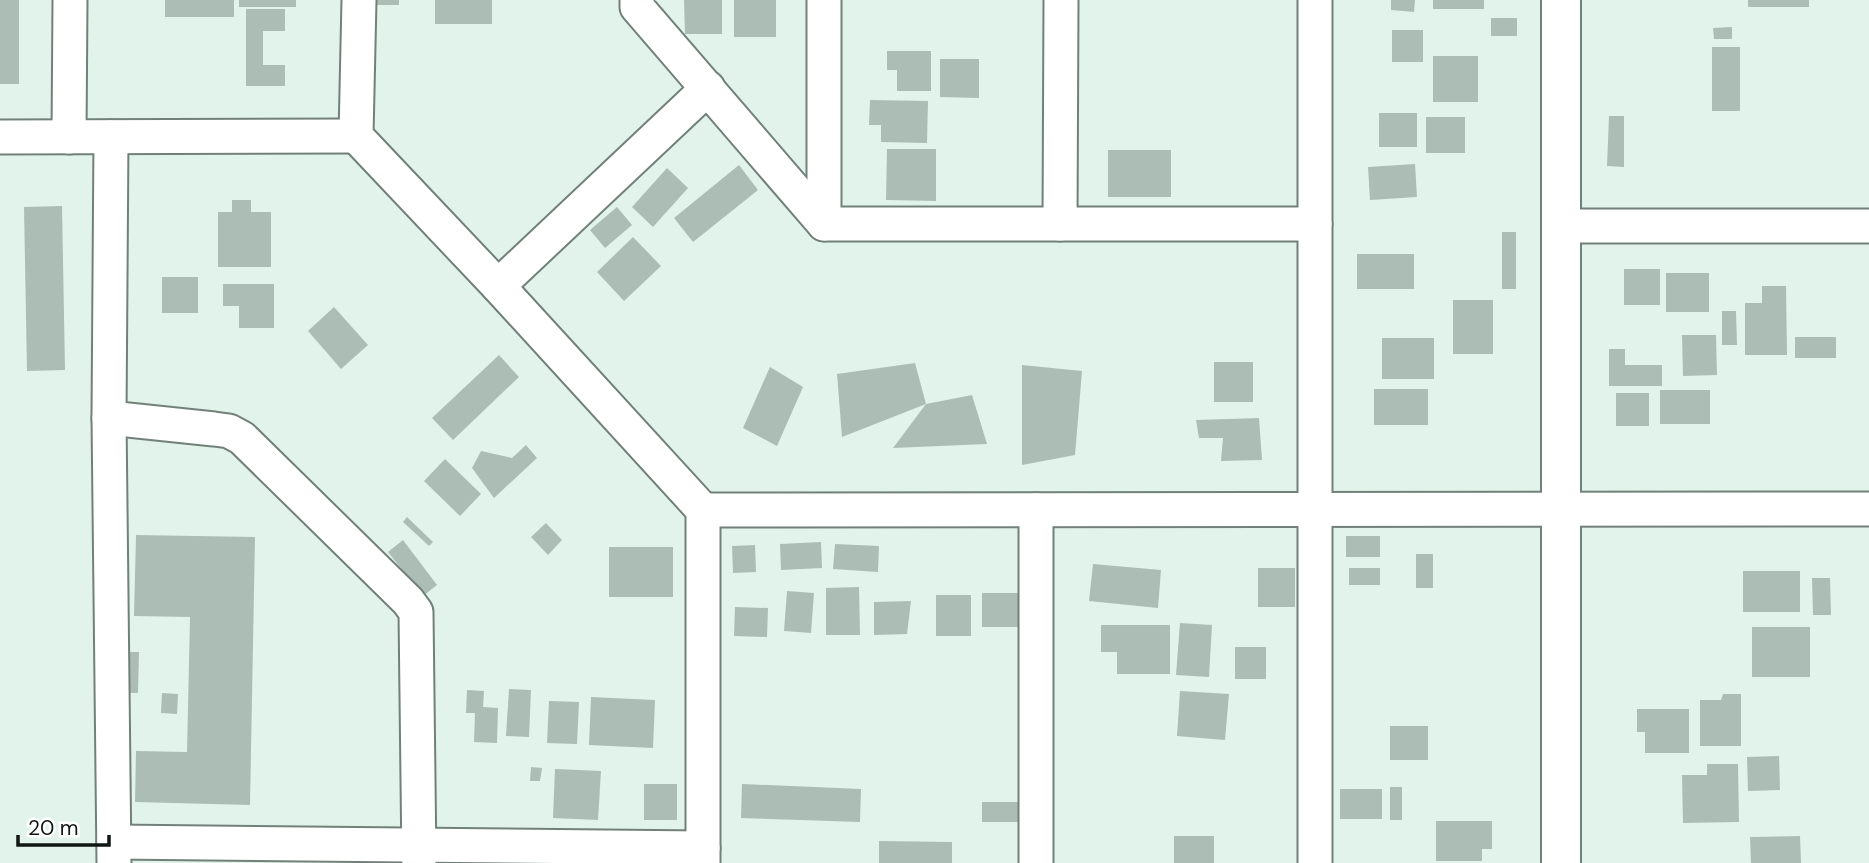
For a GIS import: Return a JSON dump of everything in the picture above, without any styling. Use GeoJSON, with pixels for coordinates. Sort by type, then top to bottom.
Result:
{"type":"FeatureCollection","features":[{"type":"Feature","properties":{"kind":"street"},"geometry":{"type":"LineString","coordinates":[[69,137],[70,0]]}},
{"type":"Feature","properties":{"kind":"street"},"geometry":{"type":"LineString","coordinates":[[111,137],[109,418],[114,852],[703,856],[703,510],[498,285],[356,136],[359,0]]}},
{"type":"Feature","properties":{"kind":"street"},"geometry":{"type":"LineString","coordinates":[[637,0],[637,6],[824,224],[1315,224]]}},
{"type":"Feature","properties":{"kind":"street"},"geometry":{"type":"LineString","coordinates":[[824,0],[824,224]]}},
{"type":"Feature","properties":{"kind":"street"},"geometry":{"type":"LineString","coordinates":[[1060,224],[1061,0]]}},
{"type":"Feature","properties":{"kind":"street"},"geometry":{"type":"LineString","coordinates":[[1315,0],[1315,863]]}},
{"type":"Feature","properties":{"kind":"street"},"geometry":{"type":"LineString","coordinates":[[1561,0],[1561,863]]}},
{"type":"Feature","properties":{"kind":"street"},"geometry":{"type":"LineString","coordinates":[[498,285],[708,88]]}},
{"type":"Feature","properties":{"kind":"street"},"geometry":{"type":"LineString","coordinates":[[0,137],[356,136]]}},
{"type":"Feature","properties":{"kind":"street"},"geometry":{"type":"LineString","coordinates":[[1561,226],[1869,226]]}},
{"type":"Feature","properties":{"kind":"street"},"geometry":{"type":"LineString","coordinates":[[109,418],[229,431],[242,438],[408,601],[416,612],[419,854]]}},
{"type":"Feature","properties":{"kind":"street"},"geometry":{"type":"LineString","coordinates":[[703,510],[1869,509]]}},
{"type":"Feature","properties":{"kind":"street"},"geometry":{"type":"LineString","coordinates":[[1036,510],[1036,863]]}},
{"type":"Feature","properties":{"kind":"building"},"geometry":{"type":"Polygon","coordinates":[[[0,0],[19,0],[19,84],[0,84],[0,0]]]}},
{"type":"Feature","properties":{"kind":"building"},"geometry":{"type":"Polygon","coordinates":[[[165,0],[234,0],[234,17],[165,17],[165,0]]]}},
{"type":"Feature","properties":{"kind":"building"},"geometry":{"type":"Polygon","coordinates":[[[239,0],[296,0],[296,7],[239,7],[239,0]]]}},
{"type":"Feature","properties":{"kind":"building"},"geometry":{"type":"Polygon","coordinates":[[[371,0],[399,0],[399,5],[371,5],[371,0]]]}},
{"type":"Feature","properties":{"kind":"building"},"geometry":{"type":"Polygon","coordinates":[[[435,0],[492,0],[492,24],[435,24],[435,0]]]}},
{"type":"Feature","properties":{"kind":"building"},"geometry":{"type":"Polygon","coordinates":[[[684,0],[722,0],[722,34],[685,34],[684,0]]]}},
{"type":"Feature","properties":{"kind":"building"},"geometry":{"type":"Polygon","coordinates":[[[734,0],[776,0],[776,37],[734,37],[734,0]]]}},
{"type":"Feature","properties":{"kind":"building"},"geometry":{"type":"Polygon","coordinates":[[[1391,0],[1415,0],[1414,12],[1391,10],[1391,0]]]}},
{"type":"Feature","properties":{"kind":"building"},"geometry":{"type":"Polygon","coordinates":[[[1433,0],[1484,0],[1484,9],[1433,9],[1433,0]]]}},
{"type":"Feature","properties":{"kind":"building"},"geometry":{"type":"Polygon","coordinates":[[[1748,0],[1809,0],[1809,7],[1748,7],[1748,0]]]}},
{"type":"Feature","properties":{"kind":"building"},"geometry":{"type":"Polygon","coordinates":[[[246,9],[285,9],[285,31],[263,31],[263,65],[285,65],[285,86],[246,86],[246,9]]]}},
{"type":"Feature","properties":{"kind":"building"},"geometry":{"type":"Polygon","coordinates":[[[1491,18],[1517,18],[1517,36],[1491,36],[1491,18]]]}},
{"type":"Feature","properties":{"kind":"building"},"geometry":{"type":"Polygon","coordinates":[[[1732,27],[1732,39],[1714,39],[1713,28],[1732,27]]]}},
{"type":"Feature","properties":{"kind":"building"},"geometry":{"type":"Polygon","coordinates":[[[1392,30],[1423,30],[1423,62],[1392,62],[1392,30]]]}},
{"type":"Feature","properties":{"kind":"building"},"geometry":{"type":"Polygon","coordinates":[[[1712,47],[1740,47],[1740,111],[1712,111],[1712,47]]]}},
{"type":"Feature","properties":{"kind":"building"},"geometry":{"type":"Polygon","coordinates":[[[887,51],[931,51],[931,91],[897,91],[897,70],[887,70],[887,51]]]}},
{"type":"Feature","properties":{"kind":"building"},"geometry":{"type":"Polygon","coordinates":[[[1433,56],[1478,56],[1478,102],[1433,102],[1433,56]]]}},
{"type":"Feature","properties":{"kind":"building"},"geometry":{"type":"Polygon","coordinates":[[[940,59],[979,59],[979,98],[940,97],[940,59]]]}},
{"type":"Feature","properties":{"kind":"building"},"geometry":{"type":"Polygon","coordinates":[[[870,100],[928,101],[927,143],[881,142],[881,125],[869,125],[870,100]]]}},
{"type":"Feature","properties":{"kind":"building"},"geometry":{"type":"Polygon","coordinates":[[[1379,113],[1417,113],[1417,147],[1379,147],[1379,113]]]}},
{"type":"Feature","properties":{"kind":"building"},"geometry":{"type":"Polygon","coordinates":[[[1609,116],[1624,116],[1624,167],[1607,166],[1609,116]]]}},
{"type":"Feature","properties":{"kind":"building"},"geometry":{"type":"Polygon","coordinates":[[[1426,117],[1465,117],[1465,153],[1426,153],[1426,117]]]}},
{"type":"Feature","properties":{"kind":"building"},"geometry":{"type":"Polygon","coordinates":[[[887,149],[936,149],[936,201],[886,200],[887,149]]]}},
{"type":"Feature","properties":{"kind":"building"},"geometry":{"type":"Polygon","coordinates":[[[1108,150],[1171,150],[1171,197],[1108,197],[1108,150]]]}},
{"type":"Feature","properties":{"kind":"building"},"geometry":{"type":"Polygon","coordinates":[[[1415,164],[1417,197],[1370,200],[1368,167],[1415,164]]]}},
{"type":"Feature","properties":{"kind":"building"},"geometry":{"type":"Polygon","coordinates":[[[739,165],[758,190],[693,242],[674,218],[739,165]]]}},
{"type":"Feature","properties":{"kind":"building"},"geometry":{"type":"Polygon","coordinates":[[[667,168],[688,188],[653,227],[632,207],[667,168]]]}},
{"type":"Feature","properties":{"kind":"building"},"geometry":{"type":"Polygon","coordinates":[[[232,200],[251,200],[251,212],[271,212],[271,267],[218,267],[218,212],[232,212],[232,200]]]}},
{"type":"Feature","properties":{"kind":"building"},"geometry":{"type":"Polygon","coordinates":[[[62,206],[65,370],[27,371],[24,207],[62,206]]]}},
{"type":"Feature","properties":{"kind":"building"},"geometry":{"type":"Polygon","coordinates":[[[617,207],[632,225],[605,248],[590,230],[617,207]]]}},
{"type":"Feature","properties":{"kind":"building"},"geometry":{"type":"Polygon","coordinates":[[[1502,232],[1516,232],[1516,289],[1502,289],[1502,232]]]}},
{"type":"Feature","properties":{"kind":"building"},"geometry":{"type":"Polygon","coordinates":[[[633,237],[661,266],[624,301],[597,272],[633,237]]]}},
{"type":"Feature","properties":{"kind":"building"},"geometry":{"type":"Polygon","coordinates":[[[1357,254],[1414,254],[1414,289],[1357,289],[1357,254]]]}},
{"type":"Feature","properties":{"kind":"building"},"geometry":{"type":"Polygon","coordinates":[[[1624,269],[1660,269],[1660,305],[1624,305],[1624,269]]]}},
{"type":"Feature","properties":{"kind":"building"},"geometry":{"type":"Polygon","coordinates":[[[1666,273],[1709,273],[1709,312],[1666,312],[1666,273]]]}},
{"type":"Feature","properties":{"kind":"building"},"geometry":{"type":"Polygon","coordinates":[[[162,277],[198,277],[198,313],[162,313],[162,277]]]}},
{"type":"Feature","properties":{"kind":"building"},"geometry":{"type":"Polygon","coordinates":[[[223,284],[274,284],[274,328],[239,328],[239,306],[223,306],[223,284]]]}},
{"type":"Feature","properties":{"kind":"building"},"geometry":{"type":"Polygon","coordinates":[[[1762,286],[1786,286],[1787,355],[1745,355],[1745,303],[1762,303],[1762,286]]]}},
{"type":"Feature","properties":{"kind":"building"},"geometry":{"type":"Polygon","coordinates":[[[1453,300],[1493,300],[1493,354],[1453,354],[1453,300]]]}},
{"type":"Feature","properties":{"kind":"building"},"geometry":{"type":"Polygon","coordinates":[[[334,307],[368,345],[341,369],[308,331],[334,307]]]}},
{"type":"Feature","properties":{"kind":"building"},"geometry":{"type":"Polygon","coordinates":[[[1722,311],[1736,311],[1737,345],[1722,345],[1722,311]]]}},
{"type":"Feature","properties":{"kind":"building"},"geometry":{"type":"Polygon","coordinates":[[[1682,335],[1716,335],[1717,375],[1683,376],[1682,335]]]}},
{"type":"Feature","properties":{"kind":"building"},"geometry":{"type":"Polygon","coordinates":[[[1795,337],[1836,337],[1836,358],[1795,358],[1795,337]]]}},
{"type":"Feature","properties":{"kind":"building"},"geometry":{"type":"Polygon","coordinates":[[[1382,338],[1434,338],[1434,379],[1382,379],[1382,338]]]}},
{"type":"Feature","properties":{"kind":"building"},"geometry":{"type":"Polygon","coordinates":[[[1609,349],[1625,349],[1625,365],[1662,365],[1662,386],[1609,386],[1609,349]]]}},
{"type":"Feature","properties":{"kind":"building"},"geometry":{"type":"Polygon","coordinates":[[[499,355],[519,377],[453,440],[432,418],[499,355]]]}},
{"type":"Feature","properties":{"kind":"building"},"geometry":{"type":"Polygon","coordinates":[[[1214,362],[1253,362],[1253,402],[1214,402],[1214,362]]]}},
{"type":"Feature","properties":{"kind":"building"},"geometry":{"type":"Polygon","coordinates":[[[915,363],[926,404],[842,437],[837,374],[915,363]]]}},
{"type":"Feature","properties":{"kind":"building"},"geometry":{"type":"Polygon","coordinates":[[[1022,365],[1082,371],[1075,455],[1022,465],[1022,365]]]}},
{"type":"Feature","properties":{"kind":"building"},"geometry":{"type":"Polygon","coordinates":[[[770,367],[803,387],[777,446],[743,428],[770,367]]]}},
{"type":"Feature","properties":{"kind":"building"},"geometry":{"type":"Polygon","coordinates":[[[1374,389],[1428,389],[1428,425],[1374,425],[1374,389]]]}},
{"type":"Feature","properties":{"kind":"building"},"geometry":{"type":"Polygon","coordinates":[[[1660,390],[1710,390],[1710,424],[1660,424],[1660,390]]]}},
{"type":"Feature","properties":{"kind":"building"},"geometry":{"type":"Polygon","coordinates":[[[1616,393],[1649,393],[1649,426],[1616,426],[1616,393]]]}},
{"type":"Feature","properties":{"kind":"building"},"geometry":{"type":"Polygon","coordinates":[[[972,395],[987,444],[893,448],[926,404],[972,395]]]}},
{"type":"Feature","properties":{"kind":"building"},"geometry":{"type":"Polygon","coordinates":[[[1259,418],[1262,460],[1221,461],[1223,438],[1199,438],[1196,420],[1259,418]]]}},
{"type":"Feature","properties":{"kind":"building"},"geometry":{"type":"Polygon","coordinates":[[[526,445],[537,458],[494,498],[472,468],[481,451],[512,458],[526,445]]]}},
{"type":"Feature","properties":{"kind":"building"},"geometry":{"type":"Polygon","coordinates":[[[445,459],[481,494],[460,516],[424,481],[445,459]]]}},
{"type":"Feature","properties":{"kind":"building"},"geometry":{"type":"Polygon","coordinates":[[[407,517],[433,542],[429,546],[403,522],[407,517]]]}},
{"type":"Feature","properties":{"kind":"building"},"geometry":{"type":"Polygon","coordinates":[[[546,523],[562,540],[548,555],[531,537],[546,523]]]}},
{"type":"Feature","properties":{"kind":"building"},"geometry":{"type":"Polygon","coordinates":[[[136,535],[255,537],[250,805],[135,802],[136,751],[187,752],[190,617],[134,616],[136,535]]]}},
{"type":"Feature","properties":{"kind":"building"},"geometry":{"type":"Polygon","coordinates":[[[1346,536],[1380,536],[1380,557],[1346,557],[1346,536]]]}},
{"type":"Feature","properties":{"kind":"building"},"geometry":{"type":"Polygon","coordinates":[[[403,540],[437,585],[423,596],[388,552],[403,540]]]}},
{"type":"Feature","properties":{"kind":"building"},"geometry":{"type":"Polygon","coordinates":[[[821,542],[822,568],[781,570],[780,544],[821,542]]]}},
{"type":"Feature","properties":{"kind":"building"},"geometry":{"type":"Polygon","coordinates":[[[835,544],[879,546],[878,572],[833,569],[835,544]]]}},
{"type":"Feature","properties":{"kind":"building"},"geometry":{"type":"Polygon","coordinates":[[[755,545],[756,572],[733,573],[732,546],[755,545]]]}},
{"type":"Feature","properties":{"kind":"building"},"geometry":{"type":"Polygon","coordinates":[[[609,547],[673,547],[673,597],[609,597],[609,547]]]}},
{"type":"Feature","properties":{"kind":"building"},"geometry":{"type":"Polygon","coordinates":[[[1416,554],[1433,554],[1433,588],[1416,588],[1416,554]]]}},
{"type":"Feature","properties":{"kind":"building"},"geometry":{"type":"Polygon","coordinates":[[[1093,564],[1161,570],[1158,608],[1089,601],[1093,564]]]}},
{"type":"Feature","properties":{"kind":"building"},"geometry":{"type":"Polygon","coordinates":[[[1258,568],[1295,568],[1295,607],[1258,607],[1258,568]]]}},
{"type":"Feature","properties":{"kind":"building"},"geometry":{"type":"Polygon","coordinates":[[[1349,568],[1380,568],[1380,585],[1349,585],[1349,568]]]}},
{"type":"Feature","properties":{"kind":"building"},"geometry":{"type":"Polygon","coordinates":[[[1743,571],[1800,571],[1800,612],[1743,612],[1743,571]]]}},
{"type":"Feature","properties":{"kind":"building"},"geometry":{"type":"Polygon","coordinates":[[[1812,578],[1830,578],[1831,615],[1813,615],[1812,578]]]}},
{"type":"Feature","properties":{"kind":"building"},"geometry":{"type":"Polygon","coordinates":[[[859,587],[860,635],[826,635],[826,588],[859,587]]]}},
{"type":"Feature","properties":{"kind":"building"},"geometry":{"type":"Polygon","coordinates":[[[787,591],[814,593],[811,633],[784,631],[787,591]]]}},
{"type":"Feature","properties":{"kind":"building"},"geometry":{"type":"Polygon","coordinates":[[[982,593],[1020,593],[1020,627],[982,627],[982,593]]]}},
{"type":"Feature","properties":{"kind":"building"},"geometry":{"type":"Polygon","coordinates":[[[936,595],[971,595],[971,636],[936,636],[936,595]]]}},
{"type":"Feature","properties":{"kind":"building"},"geometry":{"type":"Polygon","coordinates":[[[911,601],[907,634],[874,635],[874,602],[911,601]]]}},
{"type":"Feature","properties":{"kind":"building"},"geometry":{"type":"Polygon","coordinates":[[[735,607],[768,608],[767,637],[734,636],[735,607]]]}},
{"type":"Feature","properties":{"kind":"building"},"geometry":{"type":"Polygon","coordinates":[[[1180,623],[1212,625],[1209,677],[1176,675],[1180,623]]]}},
{"type":"Feature","properties":{"kind":"building"},"geometry":{"type":"Polygon","coordinates":[[[1101,625],[1170,625],[1170,674],[1117,674],[1117,652],[1101,652],[1101,625]]]}},
{"type":"Feature","properties":{"kind":"building"},"geometry":{"type":"Polygon","coordinates":[[[1752,627],[1810,627],[1810,677],[1752,677],[1752,627]]]}},
{"type":"Feature","properties":{"kind":"building"},"geometry":{"type":"Polygon","coordinates":[[[1235,647],[1266,647],[1266,679],[1235,679],[1235,647]]]}},
{"type":"Feature","properties":{"kind":"building"},"geometry":{"type":"Polygon","coordinates":[[[120,652],[139,652],[138,693],[119,693],[120,652]]]}},
{"type":"Feature","properties":{"kind":"building"},"geometry":{"type":"Polygon","coordinates":[[[509,689],[531,690],[529,737],[506,736],[509,689]]]}},
{"type":"Feature","properties":{"kind":"building"},"geometry":{"type":"Polygon","coordinates":[[[467,690],[484,691],[483,707],[498,708],[497,743],[474,742],[475,713],[466,713],[467,690]]]}},
{"type":"Feature","properties":{"kind":"building"},"geometry":{"type":"Polygon","coordinates":[[[1180,691],[1229,694],[1225,740],[1177,736],[1180,691]]]}},
{"type":"Feature","properties":{"kind":"building"},"geometry":{"type":"Polygon","coordinates":[[[162,693],[178,694],[177,714],[161,713],[162,693]]]}},
{"type":"Feature","properties":{"kind":"building"},"geometry":{"type":"Polygon","coordinates":[[[1723,694],[1741,694],[1741,746],[1700,746],[1700,700],[1721,700],[1723,694]]]}},
{"type":"Feature","properties":{"kind":"building"},"geometry":{"type":"Polygon","coordinates":[[[591,697],[655,700],[653,748],[589,745],[591,697]]]}},
{"type":"Feature","properties":{"kind":"building"},"geometry":{"type":"Polygon","coordinates":[[[549,701],[579,702],[577,744],[547,743],[549,701]]]}},
{"type":"Feature","properties":{"kind":"building"},"geometry":{"type":"Polygon","coordinates":[[[1637,709],[1689,709],[1689,753],[1645,753],[1645,732],[1637,732],[1637,709]]]}},
{"type":"Feature","properties":{"kind":"building"},"geometry":{"type":"Polygon","coordinates":[[[1390,726],[1428,726],[1428,760],[1390,760],[1390,726]]]}},
{"type":"Feature","properties":{"kind":"building"},"geometry":{"type":"Polygon","coordinates":[[[1779,756],[1780,790],[1748,791],[1747,757],[1779,756]]]}},
{"type":"Feature","properties":{"kind":"building"},"geometry":{"type":"Polygon","coordinates":[[[1707,764],[1738,764],[1739,822],[1683,823],[1682,775],[1707,775],[1707,764]]]}},
{"type":"Feature","properties":{"kind":"building"},"geometry":{"type":"Polygon","coordinates":[[[531,767],[542,768],[540,781],[530,781],[531,767]]]}},
{"type":"Feature","properties":{"kind":"building"},"geometry":{"type":"Polygon","coordinates":[[[555,769],[601,771],[598,820],[553,818],[555,769]]]}},
{"type":"Feature","properties":{"kind":"building"},"geometry":{"type":"Polygon","coordinates":[[[644,784],[677,784],[677,820],[644,820],[644,784]]]}},
{"type":"Feature","properties":{"kind":"building"},"geometry":{"type":"Polygon","coordinates":[[[742,784],[861,789],[860,822],[741,818],[742,784]]]}},
{"type":"Feature","properties":{"kind":"building"},"geometry":{"type":"Polygon","coordinates":[[[1390,787],[1402,787],[1402,820],[1390,820],[1390,787]]]}},
{"type":"Feature","properties":{"kind":"building"},"geometry":{"type":"Polygon","coordinates":[[[1340,789],[1382,789],[1382,819],[1340,819],[1340,789]]]}},
{"type":"Feature","properties":{"kind":"building"},"geometry":{"type":"Polygon","coordinates":[[[982,802],[1018,802],[1018,822],[982,822],[982,802]]]}},
{"type":"Feature","properties":{"kind":"building"},"geometry":{"type":"Polygon","coordinates":[[[1436,821],[1492,821],[1492,849],[1482,849],[1482,861],[1436,861],[1436,821]]]}},
{"type":"Feature","properties":{"kind":"building"},"geometry":{"type":"Polygon","coordinates":[[[1174,836],[1214,836],[1214,863],[1174,863],[1174,836]]]}},
{"type":"Feature","properties":{"kind":"building"},"geometry":{"type":"Polygon","coordinates":[[[1800,836],[1801,863],[1751,863],[1750,837],[1800,836]]]}},
{"type":"Feature","properties":{"kind":"building"},"geometry":{"type":"Polygon","coordinates":[[[879,841],[952,842],[952,863],[879,863],[879,841]]]}}]}
